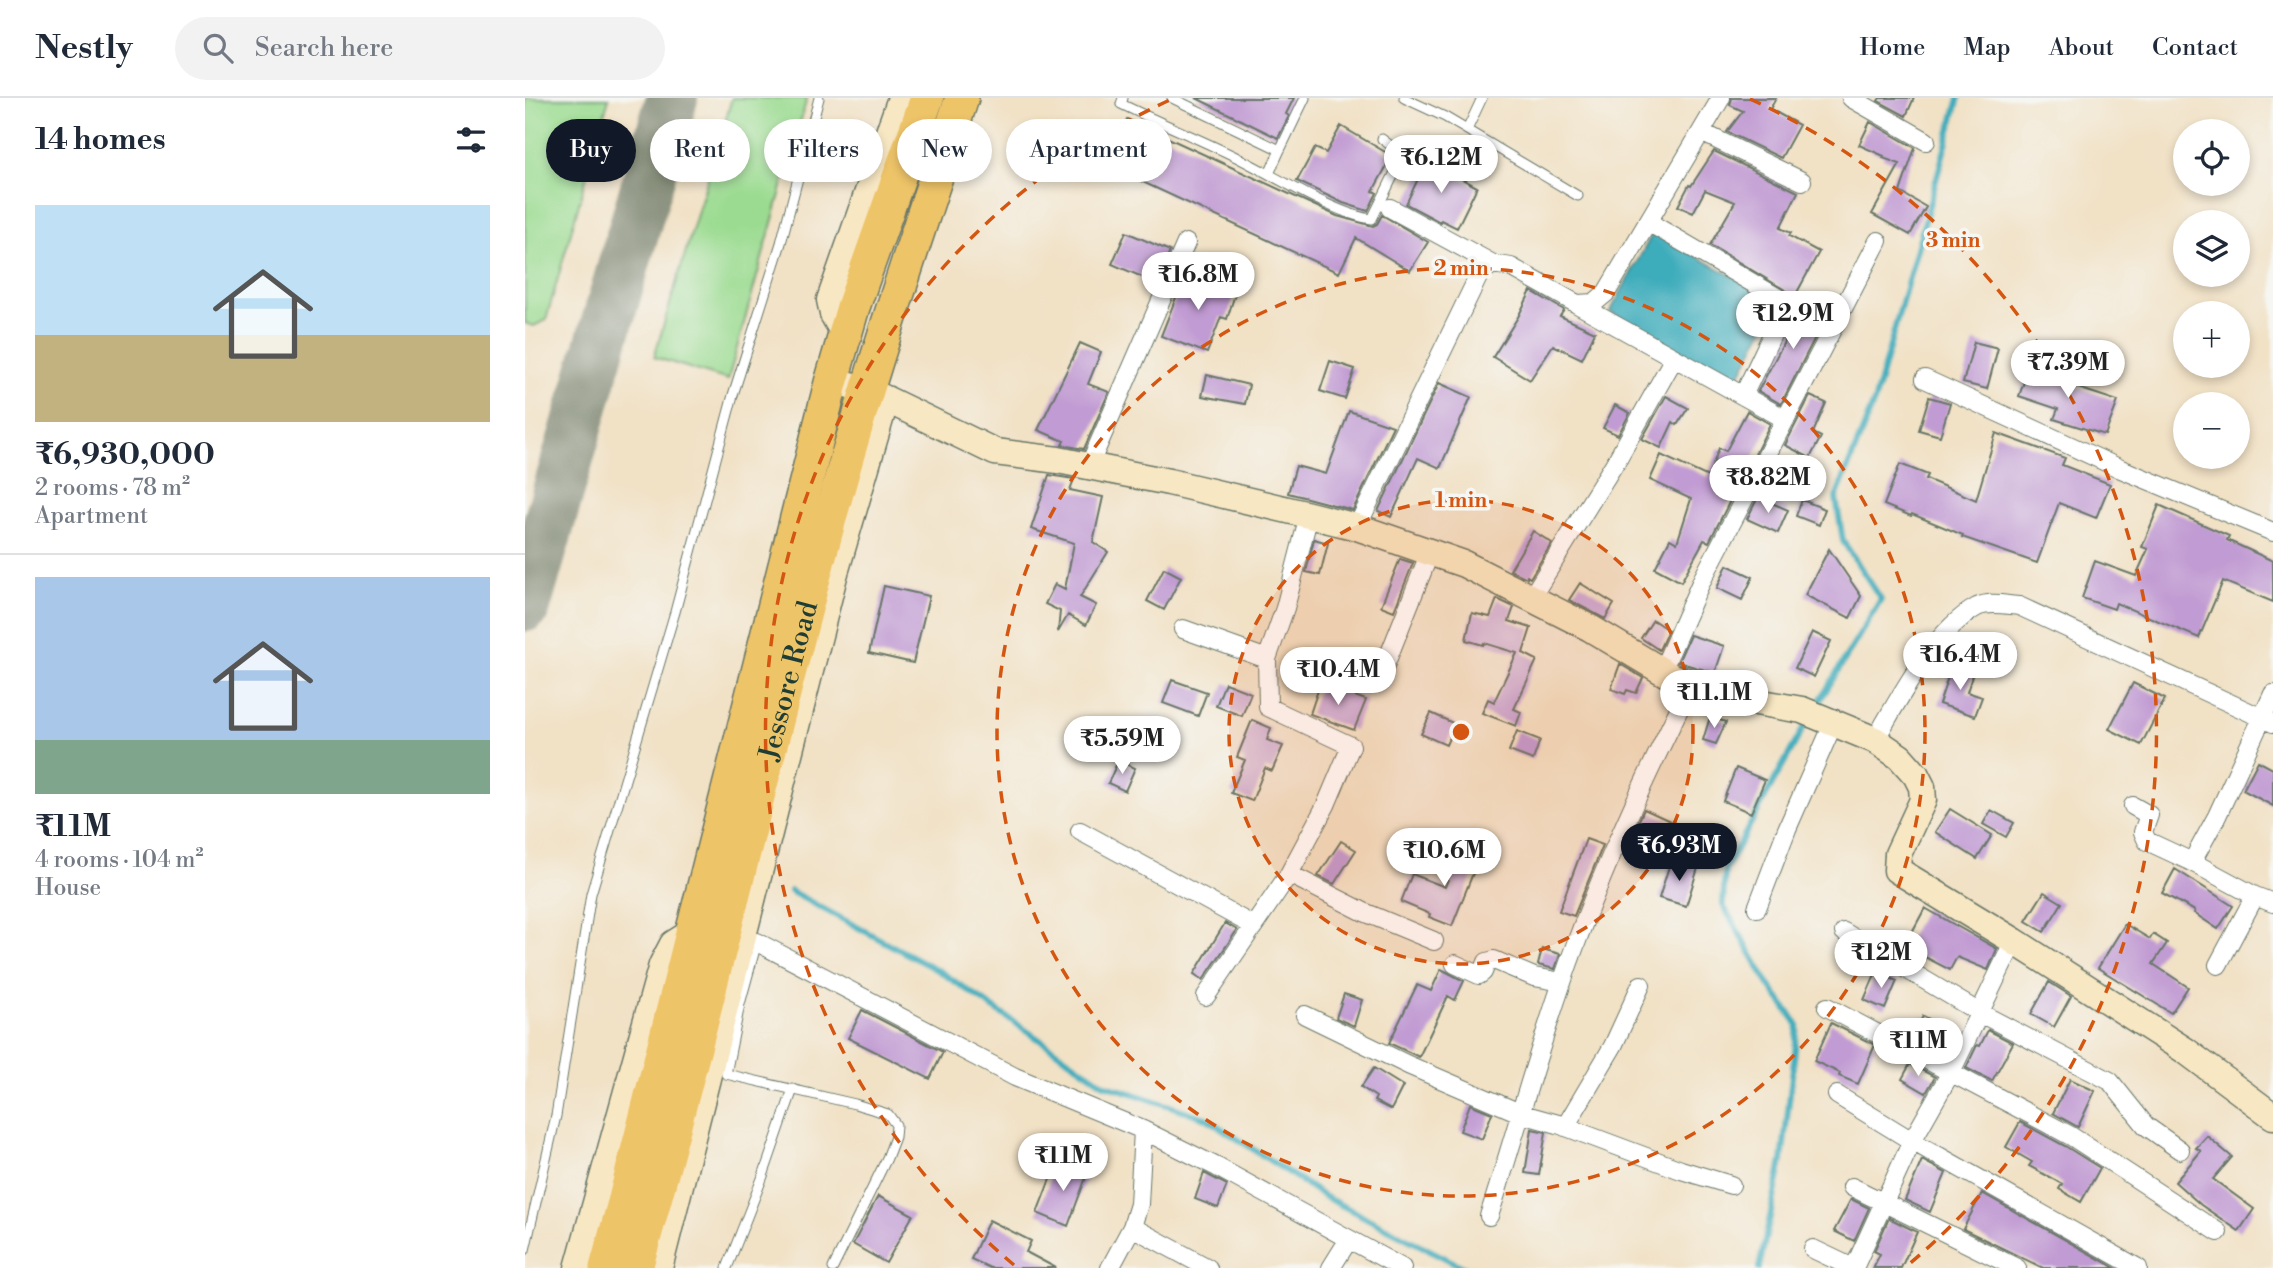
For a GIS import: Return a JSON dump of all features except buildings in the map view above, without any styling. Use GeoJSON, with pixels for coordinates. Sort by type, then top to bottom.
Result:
{"type":"FeatureCollection","features":[{"type":"Feature","properties":{"kind":"highway"},"geometry":{"type":"LineString","coordinates":[[606,1268],[625,1199],[728,941],[832,380],[927,98]]}},
{"type":"Feature","properties":{"kind":"highway","name":"Jessore Road"},"geometry":{"type":"LineString","coordinates":[[636,1268],[728,941],[831,512],[877,394],[962,98]]}},
{"type":"Feature","properties":{"kind":"street"},"geometry":{"type":"LineString","coordinates":[[845,335],[830,300],[901,98]]}},
{"type":"Feature","properties":{"kind":"street"},"geometry":{"type":"LineString","coordinates":[[1577,304],[1594,303],[1606,292],[1721,98]]}},
{"type":"Feature","properties":{"kind":"street"},"geometry":{"type":"LineString","coordinates":[[1851,98],[1926,141]]}},
{"type":"Feature","properties":{"kind":"street"},"geometry":{"type":"LineString","coordinates":[[1701,132],[1802,181]]}},
{"type":"Feature","properties":{"kind":"street"},"geometry":{"type":"LineString","coordinates":[[1389,208],[1493,264],[1511,267],[1785,419]]}},
{"type":"Feature","properties":{"kind":"street"},"geometry":{"type":"LineString","coordinates":[[1648,222],[1787,303],[1743,396]]}},
{"type":"Feature","properties":{"kind":"street"},"geometry":{"type":"LineString","coordinates":[[1662,671],[1702,580],[1878,241]]}},
{"type":"Feature","properties":{"kind":"street"},"geometry":{"type":"LineString","coordinates":[[1089,466],[1186,243]]}},
{"type":"Feature","properties":{"kind":"street"},"geometry":{"type":"LineString","coordinates":[[1357,527],[1480,274],[1493,264]]}},
{"type":"Feature","properties":{"kind":"street"},"geometry":{"type":"LineString","coordinates":[[1531,598],[1618,458],[1674,358]]}},
{"type":"Feature","properties":{"kind":"street"},"geometry":{"type":"LineString","coordinates":[[1925,379],[2121,469],[2273,532]]}},
{"type":"Feature","properties":{"kind":"street"},"geometry":{"type":"LineString","coordinates":[[832,380],[877,394],[995,452],[1170,482],[1357,527],[1430,552],[1464,564],[1590,628],[1672,677],[1756,702],[1820,717],[1875,740],[1901,757],[1922,787],[1923,800],[1898,854],[1897,870],[2014,940],[2186,1051],[2273,1116]]}},
{"type":"Feature","properties":{"kind":"street"},"geometry":{"type":"LineString","coordinates":[[1206,996],[1289,874],[1326,805],[1351,746],[1268,707],[1267,659],[1285,608],[1309,516]]}},
{"type":"Feature","properties":{"kind":"street"},"geometry":{"type":"LineString","coordinates":[[1382,673],[1430,552]]}},
{"type":"Feature","properties":{"kind":"street"},"geometry":{"type":"LineString","coordinates":[[1875,740],[1909,682],[1942,637],[1978,606],[1993,603],[2019,607],[2267,721]]}},
{"type":"Feature","properties":{"kind":"street"},"geometry":{"type":"LineString","coordinates":[[1183,629],[1267,659]]}},
{"type":"Feature","properties":{"kind":"street"},"geometry":{"type":"LineString","coordinates":[[1489,1216],[1575,944],[1637,793],[1692,683]]}},
{"type":"Feature","properties":{"kind":"street"},"geometry":{"type":"LineString","coordinates":[[2192,862],[2267,721],[2273,694]]}},
{"type":"Feature","properties":{"kind":"street"},"geometry":{"type":"LineString","coordinates":[[1757,908],[1787,829],[1820,717]]}},
{"type":"Feature","properties":{"kind":"street"},"geometry":{"type":"LineString","coordinates":[[2133,806],[2149,815],[2143,832],[2147,841],[2273,903]]}},
{"type":"Feature","properties":{"kind":"street"},"geometry":{"type":"LineString","coordinates":[[1080,831],[1254,926]]}},
{"type":"Feature","properties":{"kind":"street"},"geometry":{"type":"LineString","coordinates":[[1289,874],[1364,912],[1434,941]]}},
{"type":"Feature","properties":{"kind":"street"},"geometry":{"type":"LineString","coordinates":[[2218,965],[2255,896]]}},
{"type":"Feature","properties":{"kind":"street"},"geometry":{"type":"LineString","coordinates":[[1844,932],[1980,1013],[2110,1081],[2146,1126],[2180,1150]]}},
{"type":"Feature","properties":{"kind":"street"},"geometry":{"type":"LineString","coordinates":[[1813,1249],[1854,1268],[1912,1141],[1951,1072],[2014,940]]}},
{"type":"Feature","properties":{"kind":"street"},"geometry":{"type":"LineString","coordinates":[[659,1268],[728,941]]}},
{"type":"Feature","properties":{"kind":"street"},"geometry":{"type":"LineString","coordinates":[[578,1268],[662,965],[673,944],[728,941],[1015,1077],[1143,1130],[1217,1167],[1402,1268]]}},
{"type":"Feature","properties":{"kind":"street"},"geometry":{"type":"LineString","coordinates":[[1455,964],[1479,975],[1487,962],[1494,960],[1534,976],[1562,982]]}},
{"type":"Feature","properties":{"kind":"street"},"geometry":{"type":"LineString","coordinates":[[1565,1127],[1613,1046],[1641,985]]}},
{"type":"Feature","properties":{"kind":"street"},"geometry":{"type":"LineString","coordinates":[[1827,1007],[2071,1136],[2218,1232]]}},
{"type":"Feature","properties":{"kind":"street"},"geometry":{"type":"LineString","coordinates":[[1305,1015],[1408,1065],[1522,1114],[1731,1185]]}},
{"type":"Feature","properties":{"kind":"street"},"geometry":{"type":"LineString","coordinates":[[1837,1095],[1912,1141],[2138,1268]]}},
{"type":"Feature","properties":{"kind":"street"},"geometry":{"type":"LineString","coordinates":[[1110,1268],[1132,1227],[1139,1204],[1143,1130]]}},
{"type":"Feature","properties":{"kind":"street"},"geometry":{"type":"LineString","coordinates":[[1853,1187],[2017,1268]]}},
{"type":"Feature","properties":{"kind":"street"},"geometry":{"type":"LineString","coordinates":[[1132,1227],[1208,1268]]}},
{"type":"Feature","properties":{"kind":"street"},"geometry":{"type":"LineString","coordinates":[[1331,1268],[1349,1239]]}},
{"type":"Feature","properties":{"kind":"lane"},"geometry":{"type":"LineString","coordinates":[[525,1250],[556,1116],[591,894],[674,611],[733,395],[781,243],[818,98]]}},
{"type":"Feature","properties":{"kind":"lane"},"geometry":{"type":"LineString","coordinates":[[1123,98],[1121,104],[1363,218],[1372,219],[1401,160],[1399,152],[1382,139]]}},
{"type":"Feature","properties":{"kind":"lane"},"geometry":{"type":"LineString","coordinates":[[1172,98],[1280,150]]}},
{"type":"Feature","properties":{"kind":"lane"},"geometry":{"type":"LineString","coordinates":[[1269,174],[1305,98]]}},
{"type":"Feature","properties":{"kind":"lane"},"geometry":{"type":"LineString","coordinates":[[1405,98],[1467,130],[1578,196]]}},
{"type":"Feature","properties":{"kind":"lane"},"geometry":{"type":"LineString","coordinates":[[1467,130],[1482,98]]}},
{"type":"Feature","properties":{"kind":"lane"},"geometry":{"type":"LineString","coordinates":[[728,941],[740,1004],[726,1074],[888,1114],[896,1125],[895,1137],[887,1158],[833,1268]]}},
{"type":"Feature","properties":{"kind":"lane"},"geometry":{"type":"LineString","coordinates":[[727,1268],[793,1089]]}},
{"type":"Feature","properties":{"kind":"green space"},"geometry":{"type":"Polygon","coordinates":[[[525,98],[609,98],[603,119],[546,119],[546,182],[585,182],[546,320],[534,326],[525,323],[525,98]]]}},
{"type":"Feature","properties":{"kind":"green space"},"geometry":{"type":"Polygon","coordinates":[[[732,98],[807,98],[801,119],[764,119],[764,182],[783,182],[728,380],[654,357],[707,182],[750,182],[750,119],[726,119],[732,98]]]}},
{"type":"Feature","properties":{"kind":"water"},"geometry":{"type":"Polygon","coordinates":[[[1653,232],[1778,301],[1735,384],[1610,312],[1653,232]]]}},
{"type":"Feature","properties":{"kind":"waterway"},"geometry":{"type":"LineString","coordinates":[[1815,709],[1881,599],[1843,541],[1836,498],[1875,399],[1959,98]]}},
{"type":"Feature","properties":{"kind":"waterway"},"geometry":{"type":"LineString","coordinates":[[1759,1268],[1782,1161],[1798,1025],[1769,985],[1723,905],[1725,870],[1809,718]]}},
{"type":"Feature","properties":{"kind":"waterway"},"geometry":{"type":"LineString","coordinates":[[790,891],[941,972],[1104,1084],[1206,1118],[1325,1197],[1465,1268]]}},
{"type":"Feature","properties":{"kind":"taxiway"},"geometry":{"type":"LineString","coordinates":[[525,606],[672,98]]}}]}
